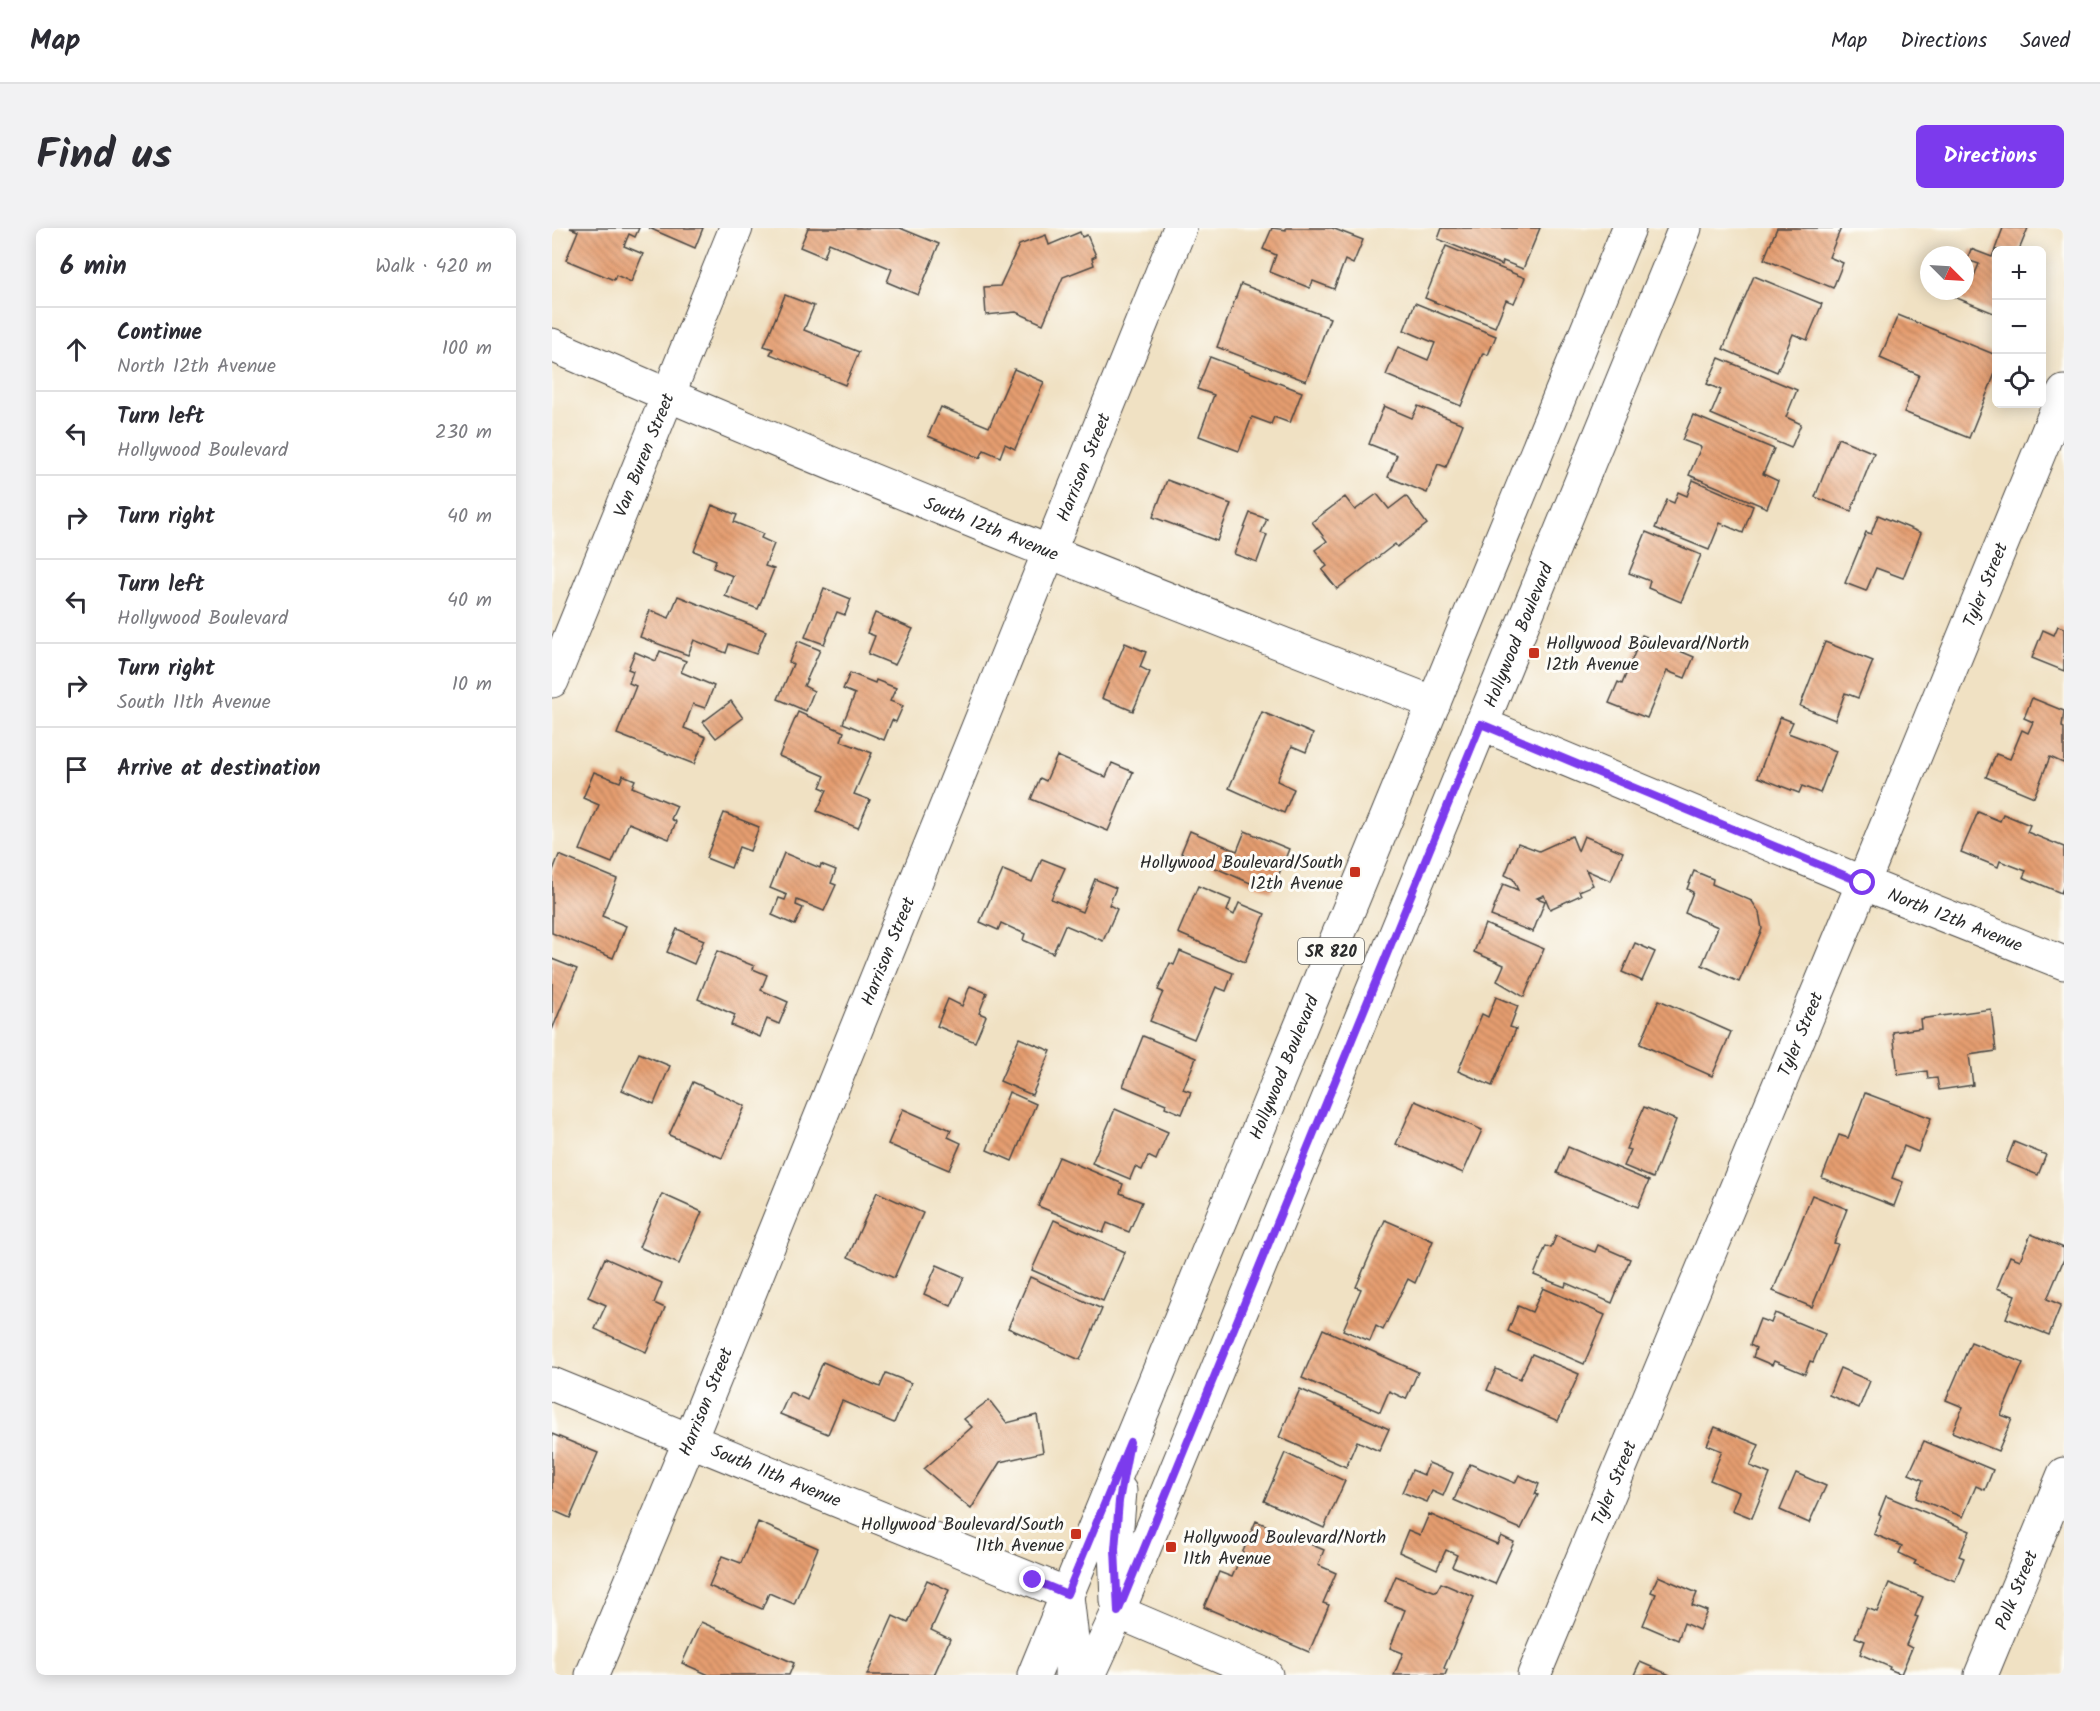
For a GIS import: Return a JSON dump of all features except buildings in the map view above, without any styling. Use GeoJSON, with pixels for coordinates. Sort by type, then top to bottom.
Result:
{"type":"FeatureCollection","features":[{"type":"Feature","properties":{"kind":"street","name":"Van Buren Street"},"geometry":{"type":"LineString","coordinates":[[552,681],[736,228]]}},
{"type":"Feature","properties":{"kind":"street","name":"Harrison Street"},"geometry":{"type":"LineString","coordinates":[[592,1675],[690,1440],[1180,228]]}},
{"type":"Feature","properties":{"kind":"street","name":"Hollywood Boulevard"},"geometry":{"type":"LineString","coordinates":[[1034,1675],[1629,228]]}},
{"type":"Feature","properties":{"kind":"street","name":"Hollywood Boulevard"},"geometry":{"type":"LineString","coordinates":[[1089,1675],[1118,1612],[1685,228]]}},
{"type":"Feature","properties":{"kind":"street","name":"South 12th Avenue"},"geometry":{"type":"LineString","coordinates":[[552,345],[668,396],[1049,553],[1434,703]]}},
{"type":"Feature","properties":{"kind":"street","name":"Tyler Street"},"geometry":{"type":"LineString","coordinates":[[1534,1675],[2064,392]]}},
{"type":"Feature","properties":{"kind":"street","name":"North 12th Avenue"},"geometry":{"type":"LineString","coordinates":[[1481,724],[1863,883],[2064,963]]}},
{"type":"Feature","properties":{"kind":"street","name":"South 11th Avenue"},"geometry":{"type":"LineString","coordinates":[[552,1384],[1067,1594]]}},
{"type":"Feature","properties":{"kind":"street"},"geometry":{"type":"LineString","coordinates":[[1130,1442],[1119,1501],[1115,1549],[1118,1612],[1266,1675]]}},
{"type":"Feature","properties":{"kind":"street","name":"Polk Street"},"geometry":{"type":"LineString","coordinates":[[1981,1675],[2064,1474]]}},
{"type":"Feature","properties":{"kind":"street"},"geometry":{"type":"LineString","coordinates":[[1067,1594],[1072,1639],[1071,1675]]}},
{"type":"Feature","properties":{"kind":"place","name":"Hollywood Boulevard/North 12th Avenue"},"geometry":{"type":"Point","coordinates":[1534,653]}},
{"type":"Feature","properties":{"kind":"place","name":"Hollywood Boulevard/South 12th Avenue"},"geometry":{"type":"Point","coordinates":[1355,872]}},
{"type":"Feature","properties":{"kind":"place","name":"Hollywood Boulevard/South 11th Avenue"},"geometry":{"type":"Point","coordinates":[1076,1534]}},
{"type":"Feature","properties":{"kind":"place","name":"Hollywood Boulevard/North 11th Avenue"},"geometry":{"type":"Point","coordinates":[1171,1547]}},
{"type":"Feature","properties":{"kind":"route"},"geometry":{"type":"LineString","coordinates":[[1033,1580],[1067,1594],[1130,1442],[1119,1501],[1115,1549],[1118,1612],[1481,724],[1863,883]]}}]}
